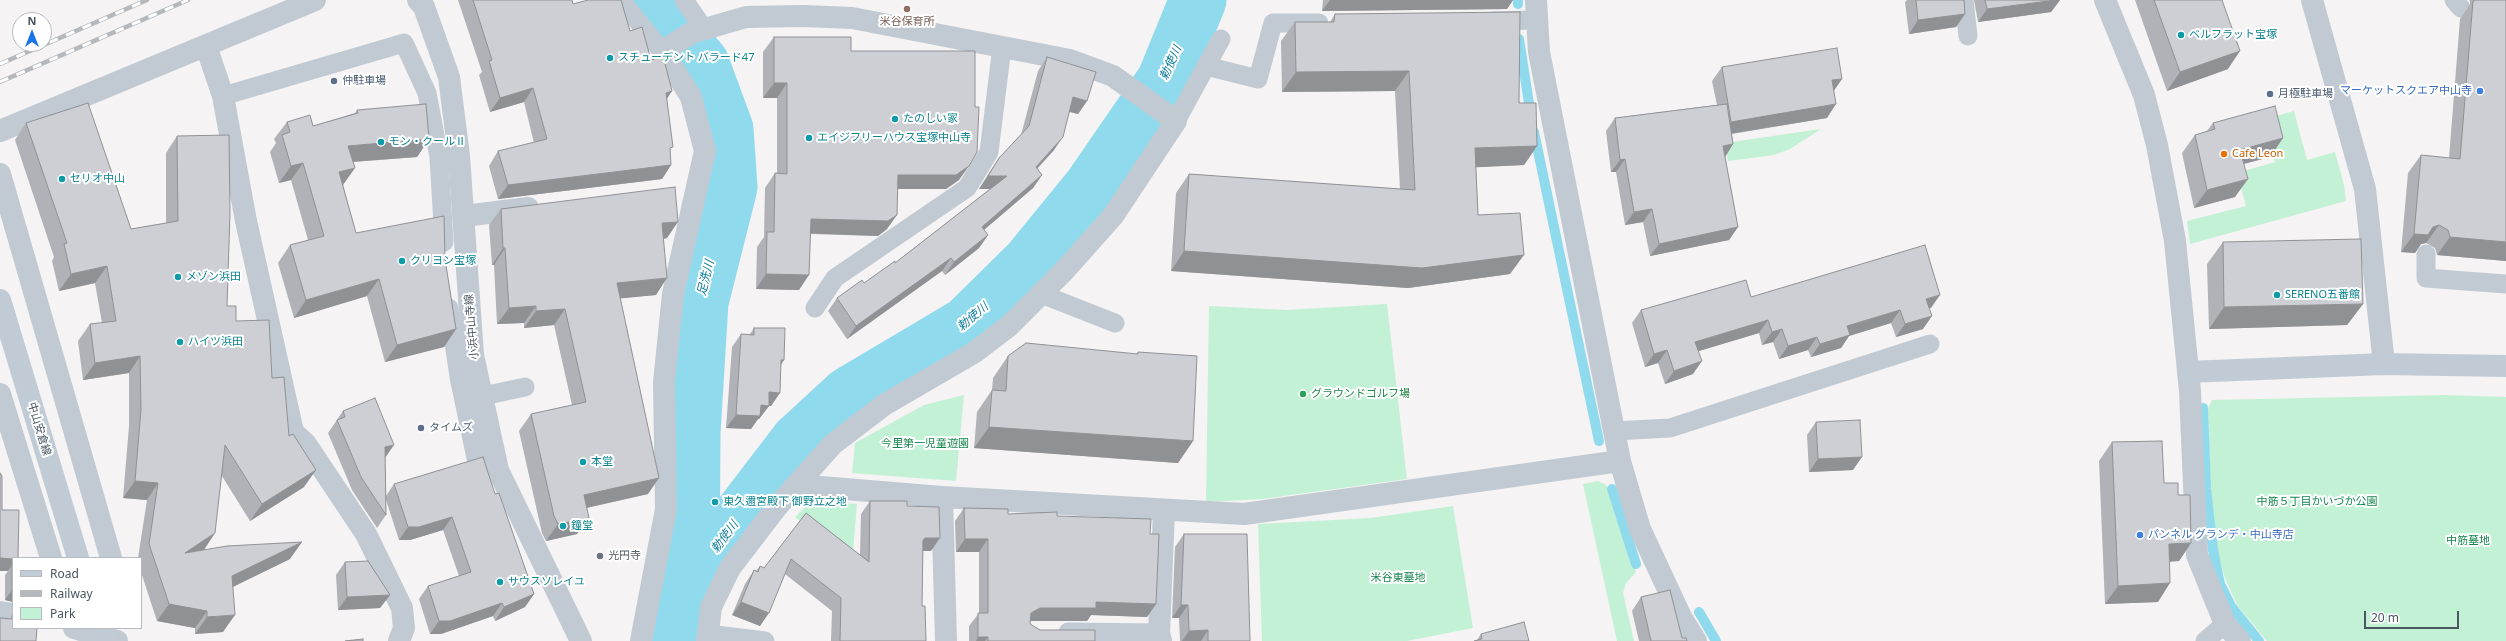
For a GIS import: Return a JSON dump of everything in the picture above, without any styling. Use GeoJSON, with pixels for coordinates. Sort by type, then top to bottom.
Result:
{"type":"FeatureCollection","features":[{"type":"Feature","properties":{"kind":"street"},"geometry":{"type":"LineString","coordinates":[[0,131],[315,0]]}},
{"type":"Feature","properties":{"kind":"street","name":"小浜中山寺線"},"geometry":{"type":"LineString","coordinates":[[418,0],[424,7],[449,77],[449,157],[464,216],[473,354],[498,470],[581,641]]}},
{"type":"Feature","properties":{"kind":"street"},"geometry":{"type":"LineString","coordinates":[[2105,0],[2144,95],[2157,145],[2175,241],[2188,372],[2197,555],[2225,624],[2240,641]]}},
{"type":"Feature","properties":{"kind":"street"},"geometry":{"type":"LineString","coordinates":[[2312,0],[2365,189],[2384,364]]}},
{"type":"Feature","properties":{"kind":"street"},"geometry":{"type":"LineString","coordinates":[[1537,10],[1539,52],[1620,461],[1640,529],[1681,617],[1696,641]]}},
{"type":"Feature","properties":{"kind":"street"},"geometry":{"type":"LineString","coordinates":[[641,641],[666,509],[664,382],[673,294],[704,151],[691,97],[668,50],[697,31],[746,17],[804,16],[844,18],[1070,60],[1113,76],[1171,118],[1113,216],[1042,294],[1009,326],[975,352],[884,405],[832,444],[796,485],[730,568],[711,607],[707,637]]}},
{"type":"Feature","properties":{"kind":"street"},"geometry":{"type":"LineString","coordinates":[[206,46],[223,96],[246,222],[293,432],[306,444],[366,534],[402,608],[404,628],[399,641]]}},
{"type":"Feature","properties":{"kind":"street"},"geometry":{"type":"LineString","coordinates":[[0,174],[111,557]]}},
{"type":"Feature","properties":{"kind":"street"},"geometry":{"type":"LineString","coordinates":[[673,190],[696,187]]}},
{"type":"Feature","properties":{"kind":"street"},"geometry":{"type":"LineString","coordinates":[[464,216],[549,205]]}},
{"type":"Feature","properties":{"kind":"street","name":"中山安倉線"},"geometry":{"type":"LineString","coordinates":[[0,300],[78,557]]}},
{"type":"Feature","properties":{"kind":"street"},"geometry":{"type":"LineString","coordinates":[[2188,372],[2384,364],[2506,366]]}},
{"type":"Feature","properties":{"kind":"street"},"geometry":{"type":"LineString","coordinates":[[0,394],[51,557]]}},
{"type":"Feature","properties":{"kind":"street"},"geometry":{"type":"LineString","coordinates":[[796,485],[942,497],[1164,511],[1244,514],[1620,461]]}},
{"type":"Feature","properties":{"kind":"street"},"geometry":{"type":"LineString","coordinates":[[942,497],[946,641]]}},
{"type":"Feature","properties":{"kind":"street"},"geometry":{"type":"LineString","coordinates":[[1160,637],[1164,511]]}},
{"type":"Feature","properties":{"kind":"street"},"geometry":{"type":"LineString","coordinates":[[0,612],[12,614]]}},
{"type":"Feature","properties":{"kind":"street"},"geometry":{"type":"LineString","coordinates":[[79,629],[104,634]]}},
{"type":"Feature","properties":{"kind":"lane"},"geometry":{"type":"LineString","coordinates":[[621,0],[668,50]]}},
{"type":"Feature","properties":{"kind":"lane"},"geometry":{"type":"LineString","coordinates":[[684,0],[697,31]]}},
{"type":"Feature","properties":{"kind":"lane"},"geometry":{"type":"LineString","coordinates":[[1964,0],[1968,36]]}},
{"type":"Feature","properties":{"kind":"lane"},"geometry":{"type":"LineString","coordinates":[[1475,21],[1537,10]]}},
{"type":"Feature","properties":{"kind":"lane"},"geometry":{"type":"LineString","coordinates":[[1206,66],[1258,80],[1273,23],[1335,22]]}},
{"type":"Feature","properties":{"kind":"lane"},"geometry":{"type":"LineString","coordinates":[[1171,118],[1206,66],[1221,39]]}},
{"type":"Feature","properties":{"kind":"lane"},"geometry":{"type":"LineString","coordinates":[[223,96],[404,43],[427,93],[449,157],[445,263]]}},
{"type":"Feature","properties":{"kind":"lane"},"geometry":{"type":"LineString","coordinates":[[815,308],[835,278],[967,188],[989,152],[1002,47]]}},
{"type":"Feature","properties":{"kind":"lane"},"geometry":{"type":"LineString","coordinates":[[2426,254],[2426,278],[2506,284]]}},
{"type":"Feature","properties":{"kind":"lane"},"geometry":{"type":"LineString","coordinates":[[447,294],[459,377],[476,458],[498,470]]}},
{"type":"Feature","properties":{"kind":"lane"},"geometry":{"type":"LineString","coordinates":[[1042,294],[1115,323]]}},
{"type":"Feature","properties":{"kind":"lane"},"geometry":{"type":"LineString","coordinates":[[1614,430],[1670,428],[1930,344]]}},
{"type":"Feature","properties":{"kind":"lane"},"geometry":{"type":"LineString","coordinates":[[482,396],[525,387]]}},
{"type":"Feature","properties":{"kind":"lane"},"geometry":{"type":"LineString","coordinates":[[2206,641],[2225,624]]}},
{"type":"Feature","properties":{"kind":"lane"},"geometry":{"type":"LineString","coordinates":[[1047,632],[1160,637]]}},
{"type":"Feature","properties":{"kind":"lane"},"geometry":{"type":"LineString","coordinates":[[707,637],[765,641]]}},
{"type":"Feature","properties":{"kind":"green space"},"geometry":{"type":"Polygon","coordinates":[[[2294,111],[2307,160],[2335,152],[2344,185],[2346,201],[2190,244],[2187,221],[2246,206],[2237,173],[2275,162],[2262,120],[2294,111]]]}},
{"type":"Feature","properties":{"kind":"green space"},"geometry":{"type":"Polygon","coordinates":[[[1821,129],[1790,149],[1774,155],[1728,161],[1725,143],[1821,129]]]}},
{"type":"Feature","properties":{"kind":"green space","name":"グラウンドゴルフ場"},"geometry":{"type":"Polygon","coordinates":[[[1387,304],[1407,479],[1262,499],[1206,502],[1209,306],[1287,310],[1387,304]]]}},
{"type":"Feature","properties":{"kind":"green space","name":"今里第一児童遊園"},"geometry":{"type":"Polygon","coordinates":[[[964,395],[956,481],[852,473],[855,443],[924,405],[964,395]]]}},
{"type":"Feature","properties":{"kind":"green space","name":"中筋５丁目かいづか公園"},"geometry":{"type":"Polygon","coordinates":[[[2445,395],[2506,397],[2506,641],[2267,641],[2237,605],[2225,578],[2217,549],[2210,490],[2208,409],[2212,400],[2445,395]]]}},
{"type":"Feature","properties":{"kind":"green space"},"geometry":{"type":"Polygon","coordinates":[[[1598,481],[1606,485],[1636,572],[1626,583],[1623,593],[1634,641],[1617,641],[1583,484],[1598,481]]]}},
{"type":"Feature","properties":{"kind":"green space"},"geometry":{"type":"Polygon","coordinates":[[[821,502],[857,504],[852,564],[795,517],[806,506],[821,502]]]}},
{"type":"Feature","properties":{"kind":"green space","name":"米谷東墓地"},"geometry":{"type":"Polygon","coordinates":[[[1453,506],[1473,628],[1407,641],[1262,641],[1258,524],[1371,518],[1453,506]]]}},
{"type":"Feature","properties":{"kind":"building"},"geometry":{"type":"Polygon","coordinates":[[[473,0],[572,0],[573,4],[588,0],[621,0],[630,31],[642,27],[651,60],[663,56],[672,91],[666,93],[673,147],[670,148],[671,165],[508,185],[498,151],[547,139],[533,88],[500,98],[489,61],[492,60],[473,0]]]}},
{"type":"Feature","properties":{"kind":"building"},"geometry":{"type":"Polygon","coordinates":[[[1916,0],[1964,0],[1965,14],[1918,20],[1916,0]]]}},
{"type":"Feature","properties":{"kind":"building"},"geometry":{"type":"Polygon","coordinates":[[[1985,0],[2056,0],[1987,9],[1985,0]]]}},
{"type":"Feature","properties":{"kind":"building"},"geometry":{"type":"Polygon","coordinates":[[[2154,0],[2222,0],[2240,51],[2180,72],[2154,0]]]}},
{"type":"Feature","properties":{"kind":"building","name":"マーケットスクエア中山寺"},"geometry":{"type":"Polygon","coordinates":[[[2506,0],[2506,242],[2450,237],[2448,230],[2439,225],[2433,227],[2428,235],[2414,234],[2421,155],[2460,159],[2473,1],[2506,0]]]}},
{"type":"Feature","properties":{"kind":"building"},"geometry":{"type":"Polygon","coordinates":[[[1520,12],[1519,103],[1536,103],[1537,146],[1475,148],[1478,215],[1520,213],[1524,255],[1422,268],[1184,251],[1189,174],[1415,190],[1409,71],[1296,72],[1295,22],[1334,22],[1335,14],[1520,12]]]}},
{"type":"Feature","properties":{"kind":"building"},"geometry":{"type":"Polygon","coordinates":[[[774,37],[851,37],[851,51],[975,51],[975,107],[979,107],[977,152],[969,166],[956,175],[898,175],[897,215],[888,221],[811,219],[809,275],[766,274],[767,232],[774,232],[775,173],[787,174],[787,83],[774,83],[774,37]]]}},
{"type":"Feature","properties":{"kind":"building"},"geometry":{"type":"Polygon","coordinates":[[[1837,48],[1842,79],[1832,80],[1836,104],[1731,122],[1722,67],[1837,48]]]}},
{"type":"Feature","properties":{"kind":"building"},"geometry":{"type":"Polygon","coordinates":[[[1047,57],[1096,72],[1087,101],[1073,97],[1063,137],[1036,167],[1042,175],[982,227],[988,235],[954,262],[951,258],[856,326],[837,298],[862,280],[864,283],[895,261],[895,263],[1007,176],[988,176],[999,158],[1029,126],[1047,57]]]}},
{"type":"Feature","properties":{"kind":"building"},"geometry":{"type":"Polygon","coordinates":[[[88,103],[131,229],[178,221],[177,136],[229,135],[230,213],[227,306],[236,306],[236,321],[269,320],[272,378],[284,377],[289,436],[293,434],[316,470],[262,504],[225,445],[215,533],[185,553],[227,546],[302,542],[232,576],[235,615],[207,617],[207,611],[169,604],[149,544],[158,483],[135,481],[141,409],[140,356],[95,363],[90,324],[116,321],[107,266],[71,274],[64,244],[67,243],[26,123],[88,103]]]}},
{"type":"Feature","properties":{"kind":"building"},"geometry":{"type":"Polygon","coordinates":[[[426,104],[429,139],[348,146],[355,168],[339,172],[356,233],[444,216],[445,259],[456,329],[397,345],[379,279],[306,300],[290,245],[324,236],[303,163],[291,166],[282,135],[290,132],[287,122],[310,115],[313,126],[358,113],[357,110],[426,104]]]}},
{"type":"Feature","properties":{"kind":"building"},"geometry":{"type":"Polygon","coordinates":[[[1727,104],[1733,144],[1723,146],[1738,227],[1659,244],[1652,209],[1634,212],[1625,159],[1620,160],[1615,118],[1727,104]]]}},
{"type":"Feature","properties":{"kind":"building"},"geometry":{"type":"Polygon","coordinates":[[[2275,106],[2283,138],[2240,150],[2248,179],[2207,190],[2195,135],[2215,129],[2213,123],[2275,106]]]}},
{"type":"Feature","properties":{"kind":"building"},"geometry":{"type":"Polygon","coordinates":[[[675,187],[678,222],[662,223],[667,278],[617,283],[659,478],[584,495],[589,518],[558,524],[554,516],[531,414],[586,402],[565,309],[536,311],[536,306],[509,308],[501,209],[675,187]]]}},
{"type":"Feature","properties":{"kind":"building"},"geometry":{"type":"Polygon","coordinates":[[[2361,239],[2363,304],[2224,307],[2223,242],[2361,239]]]}},
{"type":"Feature","properties":{"kind":"building"},"geometry":{"type":"Polygon","coordinates":[[[1925,245],[1940,295],[1926,299],[1932,316],[1905,324],[1900,310],[1847,326],[1850,335],[1820,344],[1817,337],[1788,346],[1782,329],[1772,332],[1768,320],[1695,342],[1702,361],[1674,371],[1667,350],[1654,354],[1641,310],[1746,280],[1751,297],[1925,245]]]}},
{"type":"Feature","properties":{"kind":"building"},"geometry":{"type":"Polygon","coordinates":[[[754,328],[785,328],[784,360],[781,360],[780,393],[769,392],[769,406],[761,405],[760,416],[736,415],[741,334],[754,335],[754,328]]]}},
{"type":"Feature","properties":{"kind":"building"},"geometry":{"type":"Polygon","coordinates":[[[1026,343],[1138,354],[1138,352],[1197,356],[1193,441],[989,427],[992,390],[1006,391],[1008,356],[1026,343]]]}},
{"type":"Feature","properties":{"kind":"building"},"geometry":{"type":"Polygon","coordinates":[[[375,398],[394,445],[385,447],[386,515],[361,477],[337,420],[345,417],[343,411],[375,398]]]}},
{"type":"Feature","properties":{"kind":"building"},"geometry":{"type":"Polygon","coordinates":[[[1860,420],[1862,457],[1818,459],[1816,422],[1860,420]]]}},
{"type":"Feature","properties":{"kind":"building","name":"パンネル グランデ・中山寺店"},"geometry":{"type":"Polygon","coordinates":[[[2162,441],[2164,483],[2178,483],[2178,495],[2190,495],[2191,543],[2169,544],[2170,583],[2118,586],[2112,442],[2162,441]]]}},
{"type":"Feature","properties":{"kind":"building"},"geometry":{"type":"Polygon","coordinates":[[[483,457],[495,494],[499,493],[534,594],[504,607],[502,603],[450,621],[439,621],[428,586],[471,572],[452,517],[419,527],[408,527],[394,484],[483,457]]]}},
{"type":"Feature","properties":{"kind":"building"},"geometry":{"type":"Polygon","coordinates":[[[0,473],[2,476],[2,510],[19,510],[18,557],[12,557],[12,559],[0,558],[0,473]]]}},
{"type":"Feature","properties":{"kind":"building"},"geometry":{"type":"Polygon","coordinates":[[[870,501],[907,501],[907,506],[939,507],[940,538],[925,538],[923,540],[922,606],[925,606],[926,641],[840,641],[841,598],[791,559],[769,613],[741,602],[754,570],[758,572],[760,566],[764,568],[806,513],[869,562],[870,501]]]}},
{"type":"Feature","properties":{"kind":"building"},"geometry":{"type":"Polygon","coordinates":[[[964,508],[1008,509],[1008,514],[1057,512],[1057,516],[1151,519],[1150,534],[1159,534],[1156,604],[1096,602],[1096,608],[1040,608],[1031,613],[1030,624],[1040,630],[1095,630],[1095,641],[988,641],[988,637],[978,637],[978,613],[988,613],[988,539],[965,539],[964,508]]]}},
{"type":"Feature","properties":{"kind":"building"},"geometry":{"type":"Polygon","coordinates":[[[1184,534],[1247,534],[1250,641],[1208,641],[1208,630],[1189,631],[1188,605],[1181,605],[1184,534]]]}},
{"type":"Feature","properties":{"kind":"building"},"geometry":{"type":"Polygon","coordinates":[[[368,561],[390,595],[347,597],[345,562],[368,561]]]}},
{"type":"Feature","properties":{"kind":"building"},"geometry":{"type":"Polygon","coordinates":[[[1670,590],[1682,638],[1686,638],[1687,641],[1651,641],[1641,597],[1670,590]]]}},
{"type":"Feature","properties":{"kind":"building"},"geometry":{"type":"Polygon","coordinates":[[[0,618],[12,619],[12,629],[37,629],[36,641],[0,641],[0,618]]]}},
{"type":"Feature","properties":{"kind":"building"},"geometry":{"type":"Polygon","coordinates":[[[1524,622],[1529,641],[1474,641],[1482,639],[1481,634],[1524,622]]]}},
{"type":"Feature","properties":{"kind":"building"},"geometry":{"type":"Polygon","coordinates":[[[363,639],[363,641],[345,641],[363,639]]]}},
{"type":"Feature","properties":{"kind":"waterway","name":"足洗川"},"geometry":{"type":"LineString","coordinates":[[648,0],[701,64],[725,129],[729,187],[700,302],[692,433],[691,582],[677,641]]}},
{"type":"Feature","properties":{"kind":"waterway","name":"勅使川"},"geometry":{"type":"LineString","coordinates":[[691,582],[798,442],[849,395],[967,325],[1030,263],[1092,187],[1165,81],[1198,0]]}},
{"type":"Feature","properties":{"kind":"waterway"},"geometry":{"type":"LineString","coordinates":[[1519,39],[1531,116]]}},
{"type":"Feature","properties":{"kind":"waterway"},"geometry":{"type":"LineString","coordinates":[[1534,132],[1599,441]]}},
{"type":"Feature","properties":{"kind":"waterway"},"geometry":{"type":"LineString","coordinates":[[2203,408],[2206,489],[2213,550],[2220,584],[2231,606],[2259,641]]}},
{"type":"Feature","properties":{"kind":"waterway"},"geometry":{"type":"LineString","coordinates":[[1612,489],[1636,564]]}},
{"type":"Feature","properties":{"kind":"waterway"},"geometry":{"type":"LineString","coordinates":[[1699,612],[1716,641]]}},
{"type":"Feature","properties":{"kind":"railway"},"geometry":{"type":"LineString","coordinates":[[0,64],[147,0]]}},
{"type":"Feature","properties":{"kind":"railway"},"geometry":{"type":"LineString","coordinates":[[0,82],[188,0]]}},
{"type":"Feature","properties":{"kind":"place","name":"米谷保育所"},"geometry":{"type":"Point","coordinates":[907,9]}},
{"type":"Feature","properties":{"kind":"place","name":"ベルフラット宝塚"},"geometry":{"type":"Point","coordinates":[2181,35]}},
{"type":"Feature","properties":{"kind":"place","name":"スチューデント バラード47"},"geometry":{"type":"Point","coordinates":[610,58]}},
{"type":"Feature","properties":{"kind":"place","name":"仲駐車場"},"geometry":{"type":"Point","coordinates":[334,81]}},
{"type":"Feature","properties":{"kind":"place","name":"マーケットスクエア中山寺"},"geometry":{"type":"Point","coordinates":[2480,91]}},
{"type":"Feature","properties":{"kind":"place","name":"月極駐車場"},"geometry":{"type":"Point","coordinates":[2270,94]}},
{"type":"Feature","properties":{"kind":"place","name":"たのしい家"},"geometry":{"type":"Point","coordinates":[895,119]}},
{"type":"Feature","properties":{"kind":"place","name":"エイジフリーハウス宝塚中山寺"},"geometry":{"type":"Point","coordinates":[809,138]}},
{"type":"Feature","properties":{"kind":"place","name":"モン・クールⅡ"},"geometry":{"type":"Point","coordinates":[381,142]}},
{"type":"Feature","properties":{"kind":"place","name":"Cafe Leon"},"geometry":{"type":"Point","coordinates":[2224,154]}},
{"type":"Feature","properties":{"kind":"place","name":"セリオ中山"},"geometry":{"type":"Point","coordinates":[62,179]}},
{"type":"Feature","properties":{"kind":"place","name":"クリヨン宝塚"},"geometry":{"type":"Point","coordinates":[402,261]}},
{"type":"Feature","properties":{"kind":"place","name":"メゾン浜田"},"geometry":{"type":"Point","coordinates":[178,277]}},
{"type":"Feature","properties":{"kind":"place","name":"SERENO五番館"},"geometry":{"type":"Point","coordinates":[2277,295]}},
{"type":"Feature","properties":{"kind":"place","name":"ハイツ浜田"},"geometry":{"type":"Point","coordinates":[180,342]}},
{"type":"Feature","properties":{"kind":"place","name":"グラウンドゴルフ場"},"geometry":{"type":"Point","coordinates":[1303,394]}},
{"type":"Feature","properties":{"kind":"place","name":"タイムズ"},"geometry":{"type":"Point","coordinates":[421,428]}},
{"type":"Feature","properties":{"kind":"place","name":"本堂"},"geometry":{"type":"Point","coordinates":[583,462]}},
{"type":"Feature","properties":{"kind":"place","name":"東久邇宮殿下 御野立之地"},"geometry":{"type":"Point","coordinates":[715,502]}},
{"type":"Feature","properties":{"kind":"place","name":"鐘堂"},"geometry":{"type":"Point","coordinates":[563,526]}},
{"type":"Feature","properties":{"kind":"place","name":"パンネル グランデ・中山寺店"},"geometry":{"type":"Point","coordinates":[2140,535]}},
{"type":"Feature","properties":{"kind":"place","name":"光円寺"},"geometry":{"type":"Point","coordinates":[600,556]}},
{"type":"Feature","properties":{"kind":"place","name":"サウスソレイユ"},"geometry":{"type":"Point","coordinates":[500,582]}},
{"type":"Feature","properties":{"kind":"park label","name":"中筋墓地"},"geometry":{"type":"Point","coordinates":[2468,541]}}]}
